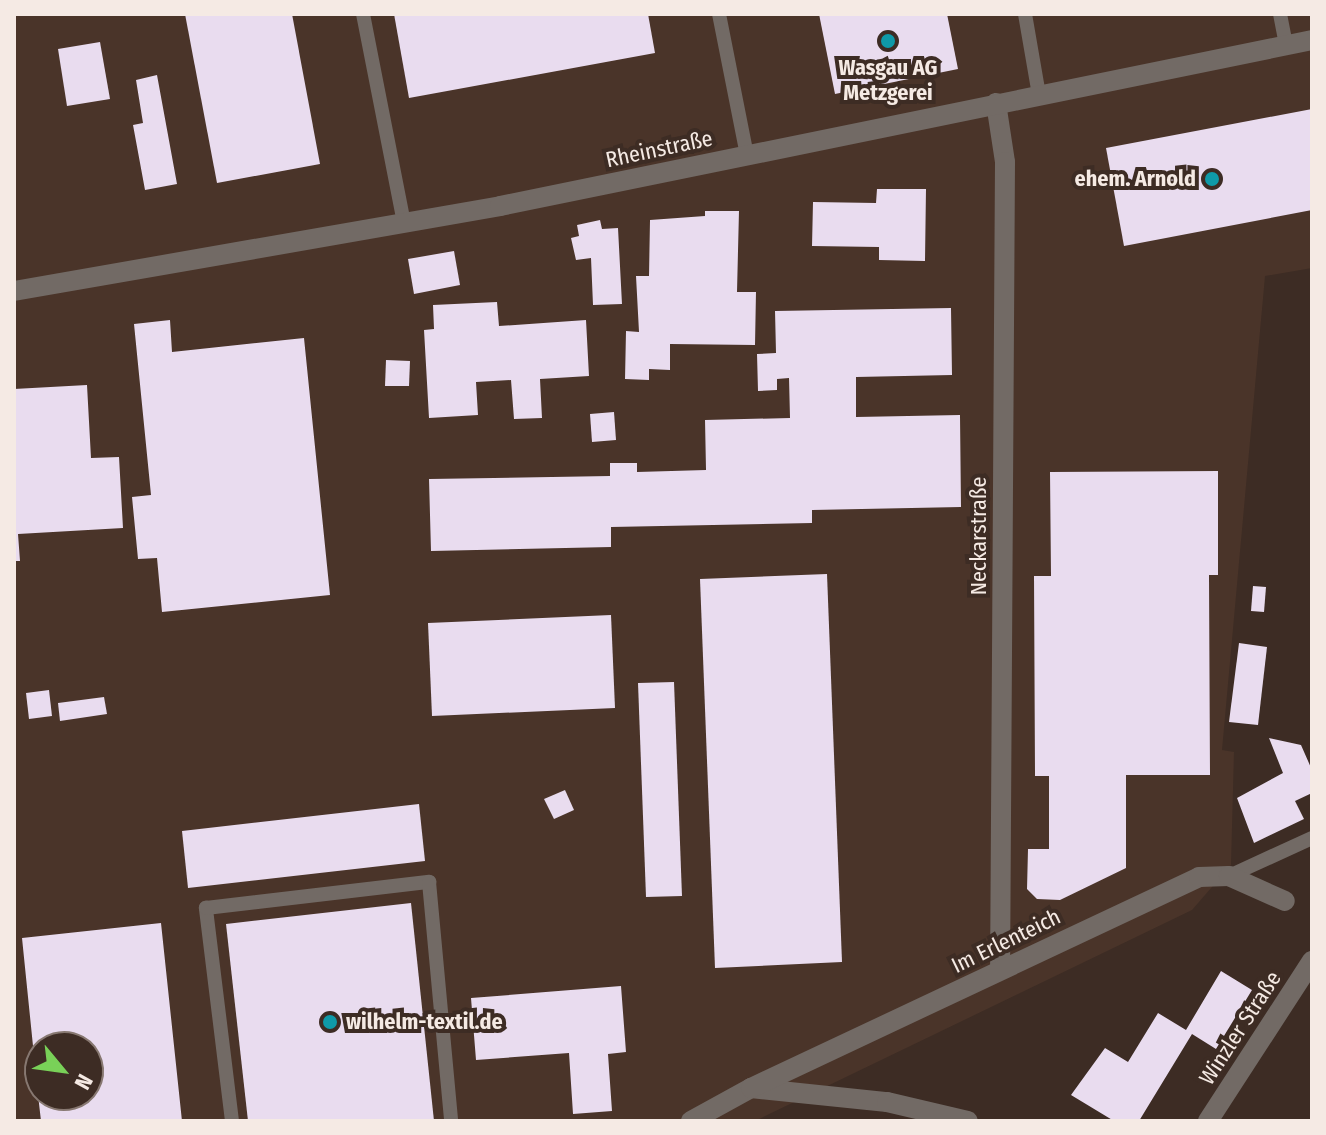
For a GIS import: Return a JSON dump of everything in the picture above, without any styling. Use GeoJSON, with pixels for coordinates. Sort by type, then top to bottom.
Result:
{"type":"FeatureCollection","features":[{"type":"Feature","properties":{"kind":"street","name":"Rheinstraße"},"geometry":{"type":"LineString","coordinates":[[14,291],[404,223],[1312,40]]}},
{"type":"Feature","properties":{"kind":"street","name":"Neckarstraße"},"geometry":{"type":"LineString","coordinates":[[996,103],[1005,162],[1000,969]]}},
{"type":"Feature","properties":{"kind":"street","name":"Im Erlenteich"},"geometry":{"type":"LineString","coordinates":[[691,1121],[751,1088],[1199,877],[1229,876]]}},
{"type":"Feature","properties":{"kind":"street"},"geometry":{"type":"LineString","coordinates":[[1229,876],[1285,901]]}},
{"type":"Feature","properties":{"kind":"street","name":"Winzler Straße"},"geometry":{"type":"LineString","coordinates":[[1208,1121],[1312,961]]}},
{"type":"Feature","properties":{"kind":"street"},"geometry":{"type":"LineString","coordinates":[[751,1088],[887,1102],[968,1121]]}},
{"type":"Feature","properties":{"kind":"lane"},"geometry":{"type":"LineString","coordinates":[[363,14],[404,223]]}},
{"type":"Feature","properties":{"kind":"lane"},"geometry":{"type":"LineString","coordinates":[[719,14],[747,155]]}},
{"type":"Feature","properties":{"kind":"lane"},"geometry":{"type":"LineString","coordinates":[[1025,14],[1039,95]]}},
{"type":"Feature","properties":{"kind":"lane"},"geometry":{"type":"LineString","coordinates":[[1280,14],[1286,45]]}},
{"type":"Feature","properties":{"kind":"lane"},"geometry":{"type":"LineString","coordinates":[[1229,876],[1312,838]]}},
{"type":"Feature","properties":{"kind":"lane"},"geometry":{"type":"LineString","coordinates":[[232,1121],[206,908],[429,882],[451,1121]]}},
{"type":"Feature","properties":{"kind":"shaded area"},"geometry":{"type":"Polygon","coordinates":[[[14,14],[1312,14],[1312,268],[1265,276],[1222,750],[1234,752],[1231,865],[1192,910],[755,1121],[14,1121],[14,14]]]}},
{"type":"Feature","properties":{"kind":"building"},"geometry":{"type":"Polygon","coordinates":[[[185,14],[292,14],[320,164],[217,183],[185,14]]]}},
{"type":"Feature","properties":{"kind":"building"},"geometry":{"type":"Polygon","coordinates":[[[394,14],[648,14],[655,53],[409,98],[394,14]]]}},
{"type":"Feature","properties":{"kind":"building","name":"Wasgau AG Metzgerei"},"geometry":{"type":"Polygon","coordinates":[[[819,14],[947,14],[958,69],[835,94],[819,14]]]}},
{"type":"Feature","properties":{"kind":"building"},"geometry":{"type":"Polygon","coordinates":[[[100,42],[110,99],[67,106],[58,49],[100,42]]]}},
{"type":"Feature","properties":{"kind":"building"},"geometry":{"type":"Polygon","coordinates":[[[157,75],[177,184],[145,190],[133,125],[143,123],[136,80],[157,75]]]}},
{"type":"Feature","properties":{"kind":"building","name":"ehem. Arnold"},"geometry":{"type":"Polygon","coordinates":[[[1312,109],[1312,210],[1124,246],[1106,148],[1312,109]]]}},
{"type":"Feature","properties":{"kind":"building"},"geometry":{"type":"Polygon","coordinates":[[[877,189],[926,189],[925,261],[879,260],[879,247],[812,246],[813,202],[876,203],[877,189]]]}},
{"type":"Feature","properties":{"kind":"building"},"geometry":{"type":"Polygon","coordinates":[[[705,211],[739,211],[737,292],[756,292],[755,345],[670,344],[670,370],[649,369],[649,380],[625,379],[626,331],[639,332],[636,276],[649,276],[650,220],[705,216],[705,211]]]}},
{"type":"Feature","properties":{"kind":"building"},"geometry":{"type":"Polygon","coordinates":[[[600,220],[602,229],[618,228],[622,304],[593,305],[591,258],[576,260],[571,238],[579,236],[577,225],[600,220]]]}},
{"type":"Feature","properties":{"kind":"building"},"geometry":{"type":"Polygon","coordinates":[[[454,251],[460,285],[414,294],[408,259],[454,251]]]}},
{"type":"Feature","properties":{"kind":"building"},"geometry":{"type":"Polygon","coordinates":[[[497,302],[499,326],[586,320],[589,376],[540,379],[542,418],[514,419],[511,380],[476,382],[478,415],[429,418],[424,330],[434,329],[433,305],[497,302]]]}},
{"type":"Feature","properties":{"kind":"building"},"geometry":{"type":"Polygon","coordinates":[[[951,308],[952,375],[856,377],[856,417],[960,415],[961,507],[812,510],[812,523],[611,527],[611,547],[431,551],[429,479],[610,476],[610,463],[637,463],[637,472],[706,470],[705,420],[790,418],[789,378],[777,379],[777,390],[758,391],[757,354],[776,353],[775,311],[951,308]]]}},
{"type":"Feature","properties":{"kind":"building"},"geometry":{"type":"Polygon","coordinates":[[[170,320],[172,352],[304,338],[330,595],[162,612],[157,558],[138,559],[132,497],[151,495],[134,324],[170,320]]]}},
{"type":"Feature","properties":{"kind":"building"},"geometry":{"type":"Polygon","coordinates":[[[386,360],[410,361],[409,386],[385,386],[386,360]]]}},
{"type":"Feature","properties":{"kind":"building"},"geometry":{"type":"Polygon","coordinates":[[[87,385],[91,458],[119,457],[123,528],[18,534],[20,561],[14,561],[14,389],[87,385]]]}},
{"type":"Feature","properties":{"kind":"building"},"geometry":{"type":"Polygon","coordinates":[[[614,412],[616,440],[592,442],[590,414],[614,412]]]}},
{"type":"Feature","properties":{"kind":"building"},"geometry":{"type":"Polygon","coordinates":[[[1218,471],[1218,575],[1209,575],[1210,775],[1126,775],[1126,868],[1060,900],[1037,899],[1027,889],[1028,849],[1049,849],[1049,776],[1035,776],[1034,576],[1051,576],[1050,472],[1218,471]]]}},
{"type":"Feature","properties":{"kind":"building"},"geometry":{"type":"Polygon","coordinates":[[[827,574],[842,962],[715,968],[700,579],[827,574]]]}},
{"type":"Feature","properties":{"kind":"building"},"geometry":{"type":"Polygon","coordinates":[[[1253,586],[1266,587],[1264,612],[1251,611],[1253,586]]]}},
{"type":"Feature","properties":{"kind":"building"},"geometry":{"type":"Polygon","coordinates":[[[611,615],[615,708],[432,716],[428,623],[611,615]]]}},
{"type":"Feature","properties":{"kind":"building"},"geometry":{"type":"Polygon","coordinates":[[[1239,643],[1267,647],[1258,725],[1229,722],[1239,643]]]}},
{"type":"Feature","properties":{"kind":"building"},"geometry":{"type":"Polygon","coordinates":[[[674,682],[682,896],[646,897],[638,683],[674,682]]]}},
{"type":"Feature","properties":{"kind":"building"},"geometry":{"type":"Polygon","coordinates":[[[49,690],[52,716],[29,719],[26,693],[49,690]]]}},
{"type":"Feature","properties":{"kind":"building"},"geometry":{"type":"Polygon","coordinates":[[[104,697],[107,714],[60,721],[58,703],[104,697]]]}},
{"type":"Feature","properties":{"kind":"building"},"geometry":{"type":"Polygon","coordinates":[[[1269,738],[1301,745],[1312,770],[1312,793],[1295,801],[1304,819],[1254,843],[1237,798],[1283,773],[1269,738]]]}},
{"type":"Feature","properties":{"kind":"building"},"geometry":{"type":"Polygon","coordinates":[[[565,790],[574,810],[554,819],[544,799],[565,790]]]}},
{"type":"Feature","properties":{"kind":"building"},"geometry":{"type":"Polygon","coordinates":[[[419,804],[425,861],[188,888],[182,831],[419,804]]]}},
{"type":"Feature","properties":{"kind":"building","name":"wilhelm-textil.de"},"geometry":{"type":"Polygon","coordinates":[[[411,903],[434,1121],[248,1121],[226,924],[411,903]]]}},
{"type":"Feature","properties":{"kind":"building"},"geometry":{"type":"Polygon","coordinates":[[[161,923],[182,1121],[41,1121],[40,1111],[104,1111],[104,1031],[31,1031],[22,938],[161,923]]]}},
{"type":"Feature","properties":{"kind":"building"},"geometry":{"type":"Polygon","coordinates":[[[1221,971],[1252,990],[1216,1049],[1192,1034],[1139,1121],[1114,1121],[1071,1095],[1105,1048],[1128,1062],[1158,1013],[1186,1030],[1221,971]]]}},
{"type":"Feature","properties":{"kind":"building"},"geometry":{"type":"Polygon","coordinates":[[[621,986],[626,1052],[608,1054],[612,1111],[573,1114],[569,1053],[476,1060],[471,998],[621,986]]]}},
{"type":"Feature","properties":{"kind":"place","name":"Wasgau AG Metzgerei"},"geometry":{"type":"Point","coordinates":[888,41]}},
{"type":"Feature","properties":{"kind":"place","name":"ehem. Arnold"},"geometry":{"type":"Point","coordinates":[1212,179]}},
{"type":"Feature","properties":{"kind":"place","name":"wilhelm-textil.de"},"geometry":{"type":"Point","coordinates":[330,1022]}}]}
